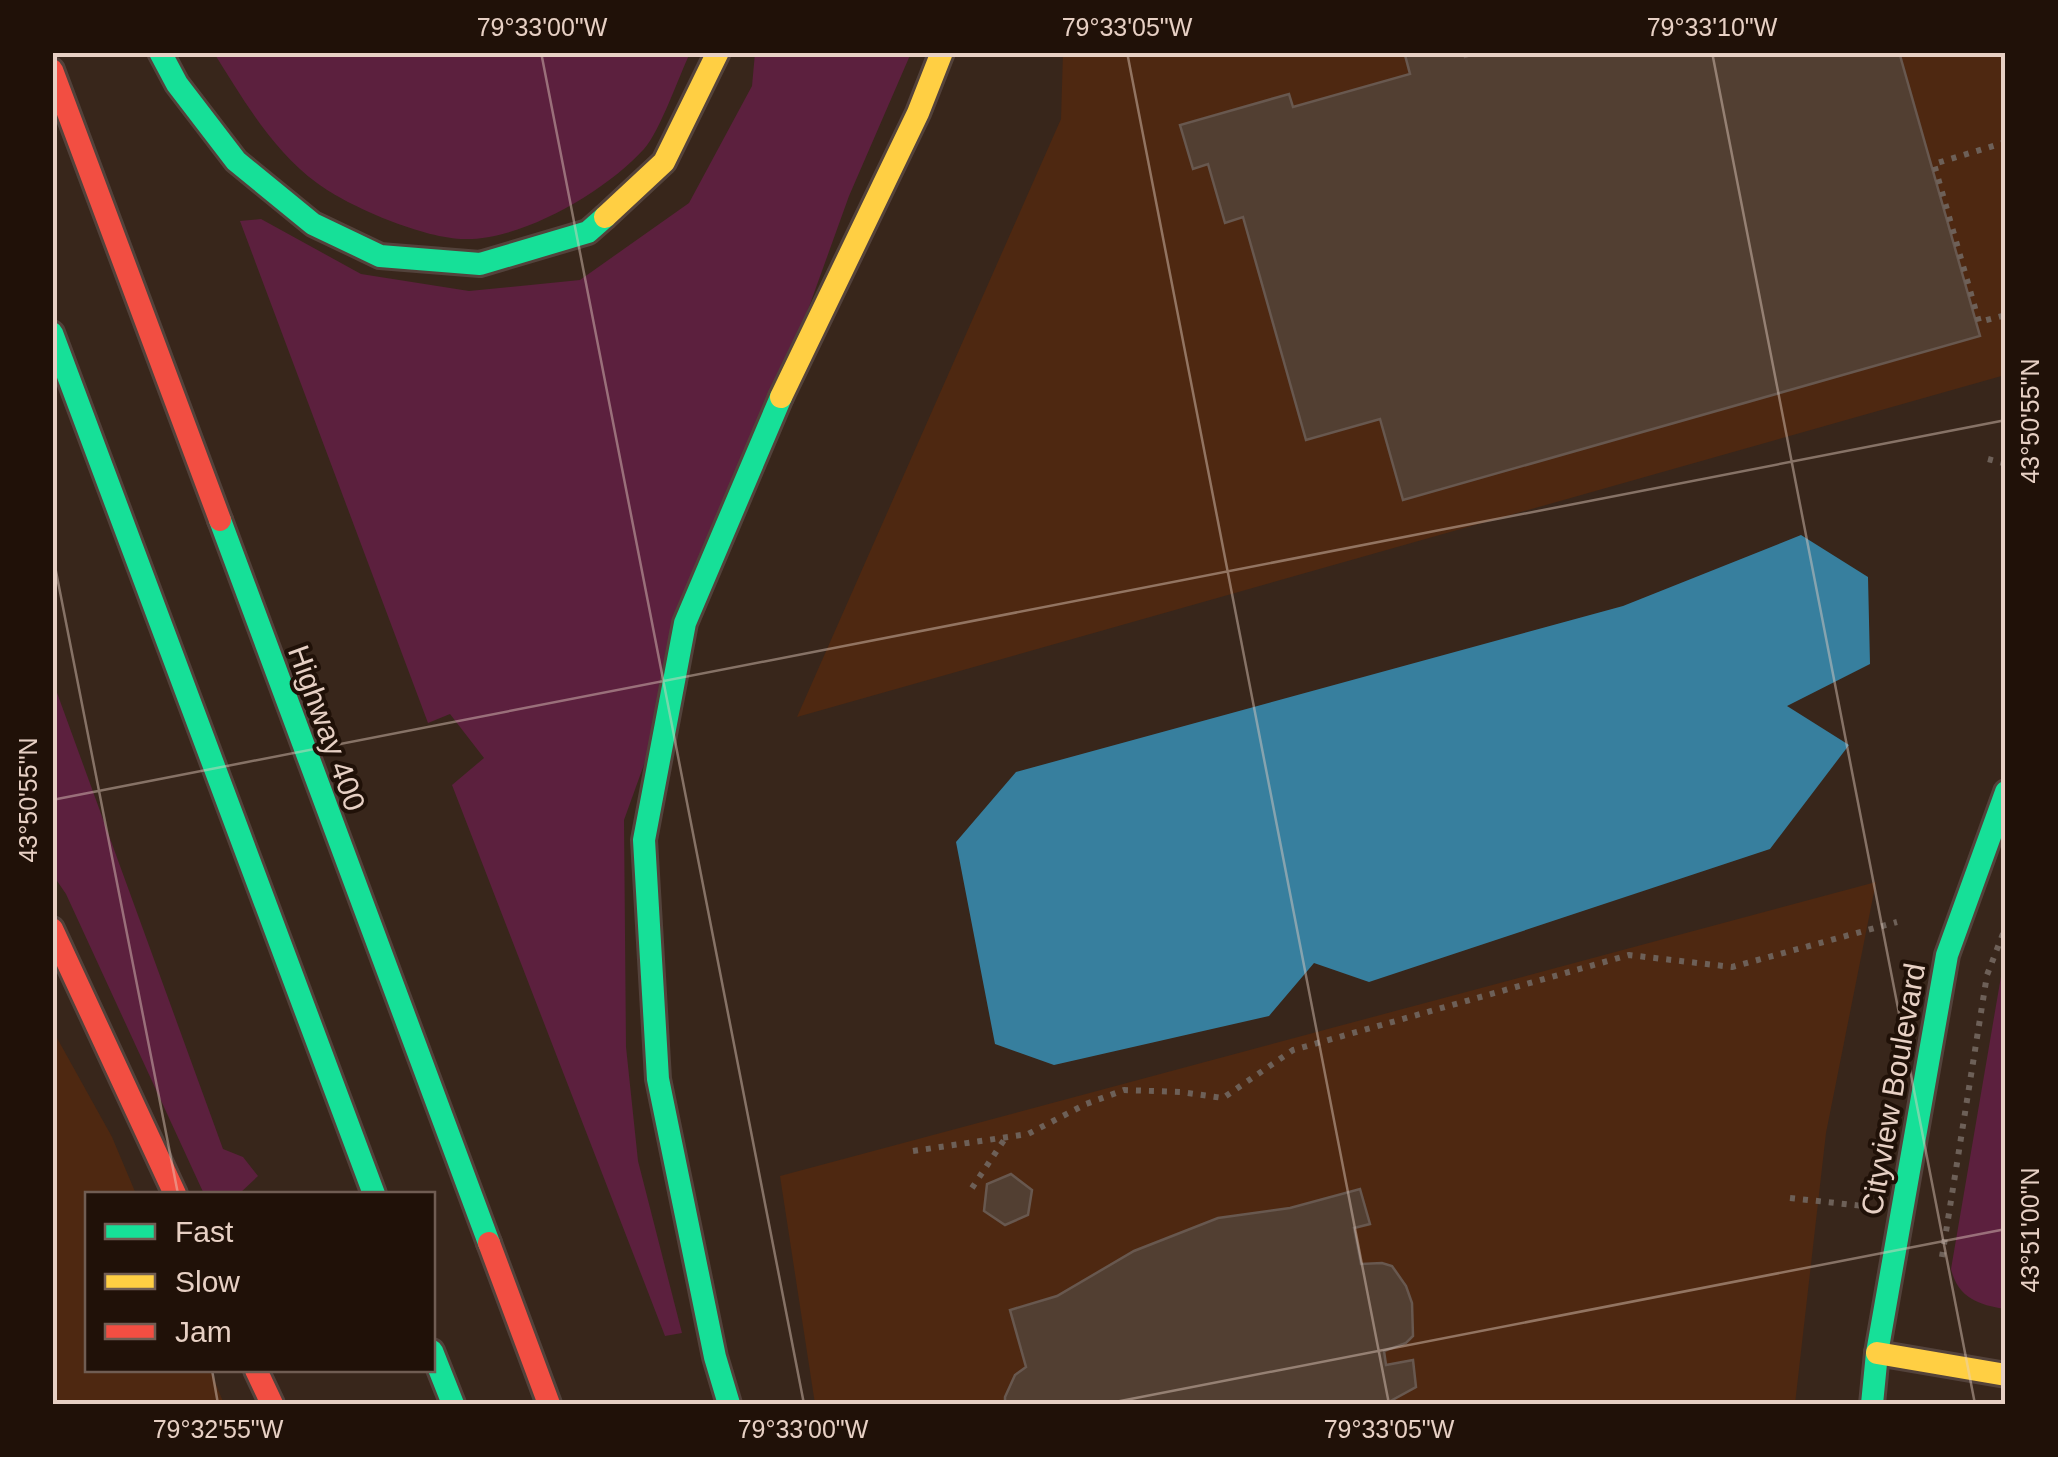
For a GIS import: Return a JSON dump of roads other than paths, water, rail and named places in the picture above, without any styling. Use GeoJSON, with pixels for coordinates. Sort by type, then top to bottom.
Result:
{"type":"FeatureCollection","features":[{"type":"Feature","properties":{"kind":"main road"},"geometry":{"type":"LineString","coordinates":[[160,52],[178,84],[236,161],[313,224],[380,256],[480,264],[588,232],[664,162],[718,52]]}},
{"type":"Feature","properties":{"kind":"main road"},"geometry":{"type":"LineString","coordinates":[[728,1404],[714,1357],[658,1079],[644,840],[685,623],[794,368],[918,113],[942,52]]}},
{"type":"Feature","properties":{"kind":"main road","name":"Highway 400"},"geometry":{"type":"LineString","coordinates":[[52,70],[549,1404]]}},
{"type":"Feature","properties":{"kind":"main road"},"geometry":{"type":"LineString","coordinates":[[52,333],[59,361],[373,1192]]}},
{"type":"Feature","properties":{"kind":"main road","name":"Cityview Boulevard"},"geometry":{"type":"LineString","coordinates":[[1872,1404],[1877,1353],[1948,955],[2006,792]]}},
{"type":"Feature","properties":{"kind":"main road"},"geometry":{"type":"LineString","coordinates":[[52,928],[175,1192]]}},
{"type":"Feature","properties":{"kind":"main road"},"geometry":{"type":"LineString","coordinates":[[1877,1353],[1926,1358],[1947,1366],[2006,1375]]}},
{"type":"Feature","properties":{"kind":"main road"},"geometry":{"type":"LineString","coordinates":[[435,1358],[453,1404]]}},
{"type":"Feature","properties":{"kind":"main road"},"geometry":{"type":"LineString","coordinates":[[257,1372],[272,1404]]}},
{"type":"Feature","properties":{"kind":"water"},"geometry":{"type":"Polygon","coordinates":[[[1801,535],[1868,577],[1870,664],[1787,706],[1849,745],[1770,849],[1369,982],[1314,963],[1269,1016],[1054,1065],[995,1044],[956,842],[1016,772],[1623,606],[1801,535]]]}}]}
